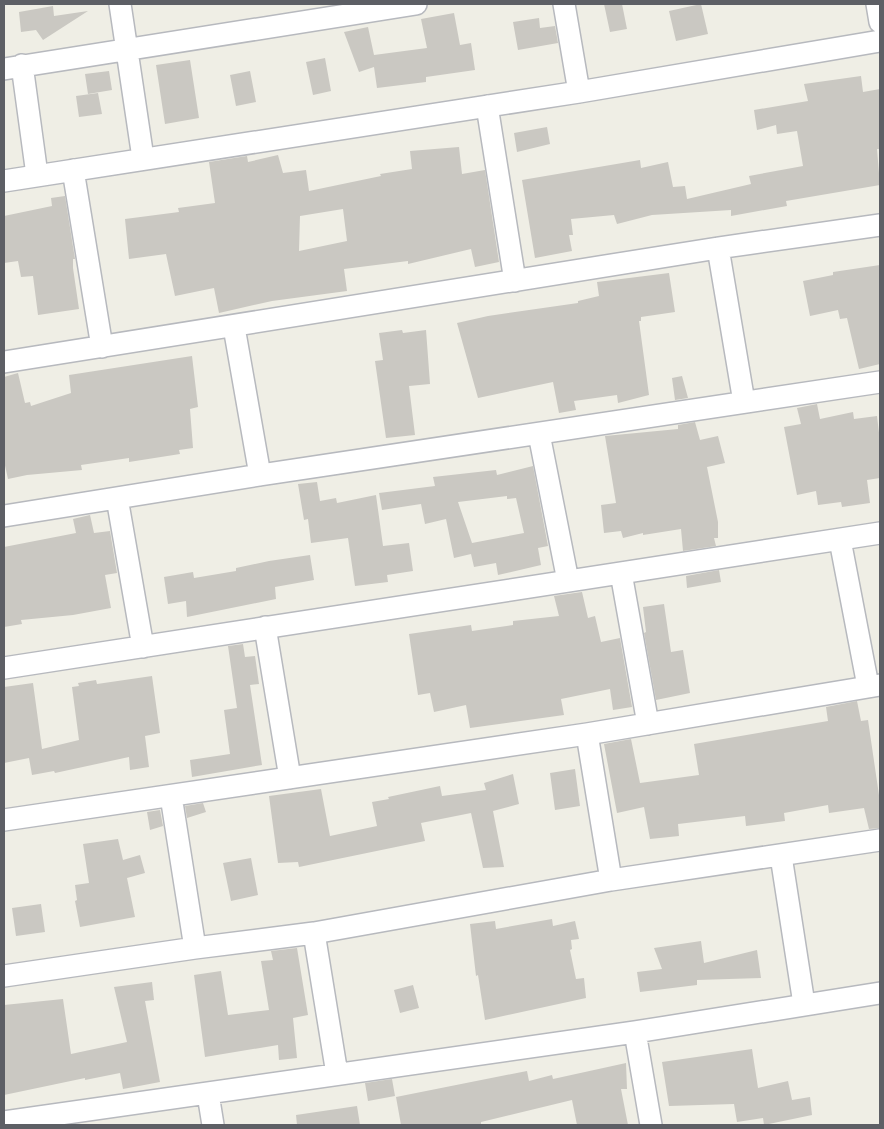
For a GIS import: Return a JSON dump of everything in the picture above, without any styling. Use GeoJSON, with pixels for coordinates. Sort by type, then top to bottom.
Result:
{"type":"FeatureCollection","features":[{"type":"Feature","properties":{"kind":"street"},"geometry":{"type":"LineString","coordinates":[[120,4],[143,158]]}},
{"type":"Feature","properties":{"kind":"street"},"geometry":{"type":"LineString","coordinates":[[37,175],[13,67],[416,4]]}},
{"type":"Feature","properties":{"kind":"street"},"geometry":{"type":"LineString","coordinates":[[564,4],[579,92]]}},
{"type":"Feature","properties":{"kind":"street"},"geometry":{"type":"LineString","coordinates":[[877,4],[880,22]]}},
{"type":"Feature","properties":{"kind":"street"},"geometry":{"type":"LineString","coordinates":[[4,181],[579,92],[880,41]]}},
{"type":"Feature","properties":{"kind":"street"},"geometry":{"type":"LineString","coordinates":[[487,106],[515,281]]}},
{"type":"Feature","properties":{"kind":"street"},"geometry":{"type":"LineString","coordinates":[[73,170],[102,348]]}},
{"type":"Feature","properties":{"kind":"street"},"geometry":{"type":"LineString","coordinates":[[4,362],[234,327],[718,248],[880,225]]}},
{"type":"Feature","properties":{"kind":"street"},"geometry":{"type":"LineString","coordinates":[[718,248],[744,402]]}},
{"type":"Feature","properties":{"kind":"street"},"geometry":{"type":"LineString","coordinates":[[234,327],[260,475]]}},
{"type":"Feature","properties":{"kind":"street"},"geometry":{"type":"LineString","coordinates":[[4,516],[260,475],[880,382]]}},
{"type":"Feature","properties":{"kind":"street"},"geometry":{"type":"LineString","coordinates":[[539,434],[568,581]]}},
{"type":"Feature","properties":{"kind":"street"},"geometry":{"type":"LineString","coordinates":[[117,498],[143,647]]}},
{"type":"Feature","properties":{"kind":"street"},"geometry":{"type":"LineString","coordinates":[[4,668],[265,626],[621,574],[880,533]]}},
{"type":"Feature","properties":{"kind":"street"},"geometry":{"type":"LineString","coordinates":[[4,820],[587,734],[874,686],[840,540]]}},
{"type":"Feature","properties":{"kind":"street"},"geometry":{"type":"LineString","coordinates":[[621,574],[648,724]]}},
{"type":"Feature","properties":{"kind":"street"},"geometry":{"type":"LineString","coordinates":[[265,626],[290,778]]}},
{"type":"Feature","properties":{"kind":"street"},"geometry":{"type":"LineString","coordinates":[[587,734],[611,880]]}},
{"type":"Feature","properties":{"kind":"street"},"geometry":{"type":"LineString","coordinates":[[171,796],[195,948]]}},
{"type":"Feature","properties":{"kind":"street"},"geometry":{"type":"LineString","coordinates":[[4,976],[314,933],[611,880],[880,840]]}},
{"type":"Feature","properties":{"kind":"street"},"geometry":{"type":"LineString","coordinates":[[781,856],[804,1004]]}},
{"type":"Feature","properties":{"kind":"street"},"geometry":{"type":"LineString","coordinates":[[314,933],[338,1074]]}},
{"type":"Feature","properties":{"kind":"street"},"geometry":{"type":"LineString","coordinates":[[4,1122],[635,1032],[880,993]]}},
{"type":"Feature","properties":{"kind":"street"},"geometry":{"type":"LineString","coordinates":[[635,1032],[651,1125]]}},
{"type":"Feature","properties":{"kind":"street"},"geometry":{"type":"LineString","coordinates":[[208,1094],[213,1125]]}},
{"type":"Feature","properties":{"kind":"building"},"geometry":{"type":"Polygon","coordinates":[[[604,4],[622,4],[627,29],[610,32],[604,4]]]}},
{"type":"Feature","properties":{"kind":"building"},"geometry":{"type":"Polygon","coordinates":[[[701,4],[708,34],[676,41],[669,11],[701,4]]]}},
{"type":"Feature","properties":{"kind":"building"},"geometry":{"type":"Polygon","coordinates":[[[53,6],[54,16],[88,11],[43,40],[36,30],[21,32],[19,12],[53,6]]]}},
{"type":"Feature","properties":{"kind":"building"},"geometry":{"type":"Polygon","coordinates":[[[454,13],[460,45],[471,43],[475,70],[426,77],[426,82],[377,88],[374,67],[359,72],[344,32],[368,27],[374,55],[427,48],[421,19],[454,13]]]}},
{"type":"Feature","properties":{"kind":"building"},"geometry":{"type":"Polygon","coordinates":[[[539,18],[540,28],[555,26],[558,43],[518,50],[513,22],[539,18]]]}},
{"type":"Feature","properties":{"kind":"building"},"geometry":{"type":"Polygon","coordinates":[[[325,58],[331,91],[313,95],[306,62],[325,58]]]}},
{"type":"Feature","properties":{"kind":"building"},"geometry":{"type":"Polygon","coordinates":[[[190,60],[199,118],[165,124],[156,65],[190,60]]]}},
{"type":"Feature","properties":{"kind":"building"},"geometry":{"type":"Polygon","coordinates":[[[109,71],[112,90],[88,94],[85,74],[109,71]]]}},
{"type":"Feature","properties":{"kind":"building"},"geometry":{"type":"Polygon","coordinates":[[[250,71],[256,102],[236,106],[230,75],[250,71]]]}},
{"type":"Feature","properties":{"kind":"building"},"geometry":{"type":"Polygon","coordinates":[[[861,76],[863,92],[880,89],[880,149],[877,149],[880,185],[786,201],[787,206],[731,216],[731,210],[652,215],[617,224],[614,215],[571,219],[573,235],[569,235],[572,251],[535,258],[522,180],[640,160],[641,168],[668,162],[673,187],[685,186],[687,199],[751,184],[749,176],[803,166],[797,131],[777,134],[776,125],[757,130],[754,110],[808,101],[804,84],[861,76]]]}},
{"type":"Feature","properties":{"kind":"building"},"geometry":{"type":"Polygon","coordinates":[[[98,93],[102,114],[79,117],[76,96],[98,93]]]}},
{"type":"Feature","properties":{"kind":"building"},"geometry":{"type":"Polygon","coordinates":[[[547,127],[550,144],[517,152],[514,133],[547,127]]]}},
{"type":"Feature","properties":{"kind":"building"},"geometry":{"type":"Polygon","coordinates":[[[459,147],[462,174],[485,170],[499,262],[475,267],[471,249],[408,264],[408,261],[344,269],[347,291],[272,301],[219,313],[214,288],[175,296],[166,254],[129,259],[125,219],[179,212],[178,208],[215,203],[209,162],[247,156],[248,162],[278,155],[283,173],[306,170],[309,191],[381,176],[380,174],[412,169],[410,151],[459,147]],[[343,209],[300,216],[299,251],[347,241],[343,209]]]}},
{"type":"Feature","properties":{"kind":"building"},"geometry":{"type":"Polygon","coordinates":[[[65,196],[75,259],[73,259],[73,268],[79,309],[38,315],[33,276],[21,277],[18,261],[4,263],[4,216],[52,206],[51,198],[65,196]]]}},
{"type":"Feature","properties":{"kind":"building"},"geometry":{"type":"Polygon","coordinates":[[[880,265],[880,364],[859,369],[847,318],[840,319],[838,310],[810,316],[803,281],[833,275],[833,272],[880,265]]]}},
{"type":"Feature","properties":{"kind":"building"},"geometry":{"type":"Polygon","coordinates":[[[669,273],[675,312],[641,317],[641,321],[639,321],[649,395],[618,403],[617,395],[574,401],[576,410],[559,413],[553,382],[478,398],[457,323],[488,316],[578,303],[578,301],[599,296],[597,282],[669,273]]]}},
{"type":"Feature","properties":{"kind":"building"},"geometry":{"type":"Polygon","coordinates":[[[402,330],[403,333],[426,330],[430,384],[409,386],[415,435],[386,438],[375,361],[383,360],[379,333],[402,330]]]}},
{"type":"Feature","properties":{"kind":"building"},"geometry":{"type":"Polygon","coordinates":[[[192,356],[198,407],[190,409],[193,448],[179,450],[180,454],[129,462],[129,458],[81,465],[82,470],[27,475],[8,479],[4,461],[4,377],[18,373],[25,403],[30,402],[31,406],[71,393],[69,375],[192,356]]]}},
{"type":"Feature","properties":{"kind":"building"},"geometry":{"type":"Polygon","coordinates":[[[682,376],[688,398],[675,400],[672,378],[682,376]]]}},
{"type":"Feature","properties":{"kind":"building"},"geometry":{"type":"Polygon","coordinates":[[[817,404],[820,419],[853,412],[854,419],[877,416],[880,441],[880,478],[867,480],[870,503],[842,507],[841,502],[818,505],[816,491],[797,495],[784,427],[801,424],[797,408],[817,404]]]}},
{"type":"Feature","properties":{"kind":"building"},"geometry":{"type":"Polygon","coordinates":[[[695,422],[700,440],[718,436],[725,463],[707,467],[718,522],[718,538],[714,538],[716,546],[683,551],[681,529],[643,535],[643,533],[623,538],[621,531],[604,533],[601,505],[616,503],[605,436],[678,429],[678,425],[695,422]]]}},
{"type":"Feature","properties":{"kind":"building"},"geometry":{"type":"Polygon","coordinates":[[[533,466],[548,546],[538,548],[541,565],[498,575],[496,563],[474,567],[471,554],[454,558],[446,519],[425,524],[421,504],[382,510],[379,493],[435,486],[433,477],[496,470],[497,475],[533,466]],[[507,496],[458,502],[472,543],[524,533],[516,498],[507,499],[507,496]]]}},
{"type":"Feature","properties":{"kind":"building"},"geometry":{"type":"Polygon","coordinates":[[[317,482],[320,501],[336,498],[337,503],[376,495],[383,546],[409,543],[413,571],[387,575],[388,582],[355,586],[348,538],[311,543],[308,519],[304,520],[298,484],[317,482]]]}},
{"type":"Feature","properties":{"kind":"building"},"geometry":{"type":"Polygon","coordinates":[[[90,515],[94,533],[110,531],[117,573],[105,575],[111,608],[73,615],[21,620],[22,624],[4,627],[4,547],[76,533],[73,519],[90,515]]]}},
{"type":"Feature","properties":{"kind":"building"},"geometry":{"type":"Polygon","coordinates":[[[310,555],[314,580],[275,587],[276,599],[187,617],[186,601],[168,604],[164,577],[193,572],[194,578],[236,571],[236,568],[269,561],[310,555]]]}},
{"type":"Feature","properties":{"kind":"building"},"geometry":{"type":"Polygon","coordinates":[[[719,570],[721,582],[687,588],[686,576],[719,570]]]}},
{"type":"Feature","properties":{"kind":"building"},"geometry":{"type":"Polygon","coordinates":[[[582,592],[588,618],[595,616],[601,642],[620,638],[632,707],[613,710],[610,689],[561,699],[564,715],[470,728],[466,705],[434,712],[430,693],[418,695],[409,634],[471,625],[472,631],[513,625],[513,621],[559,616],[554,596],[582,592]]]}},
{"type":"Feature","properties":{"kind":"building"},"geometry":{"type":"Polygon","coordinates":[[[664,604],[671,652],[683,650],[690,693],[656,700],[644,633],[646,632],[643,607],[664,604]]]}},
{"type":"Feature","properties":{"kind":"building"},"geometry":{"type":"Polygon","coordinates":[[[243,644],[245,657],[255,656],[259,684],[250,685],[262,765],[192,777],[190,760],[230,754],[224,710],[237,708],[228,646],[243,644]]]}},
{"type":"Feature","properties":{"kind":"building"},"geometry":{"type":"Polygon","coordinates":[[[152,676],[160,733],[145,736],[149,767],[130,770],[129,757],[55,773],[54,771],[32,775],[29,758],[4,763],[4,687],[33,683],[42,749],[79,740],[72,687],[79,686],[78,683],[96,680],[97,684],[152,676]]]}},
{"type":"Feature","properties":{"kind":"building"},"geometry":{"type":"Polygon","coordinates":[[[857,701],[861,721],[868,720],[880,802],[880,828],[869,829],[864,808],[829,813],[828,805],[784,813],[785,821],[746,826],[745,816],[678,824],[679,836],[650,839],[644,807],[617,813],[604,744],[631,739],[640,783],[699,775],[694,744],[828,721],[826,707],[857,701]]]}},
{"type":"Feature","properties":{"kind":"building"},"geometry":{"type":"Polygon","coordinates":[[[575,769],[580,806],[555,810],[550,773],[575,769]]]}},
{"type":"Feature","properties":{"kind":"building"},"geometry":{"type":"Polygon","coordinates":[[[513,774],[519,804],[493,811],[504,867],[483,868],[471,813],[421,823],[425,841],[299,867],[298,862],[278,863],[269,796],[321,789],[330,836],[377,826],[372,802],[440,786],[442,796],[486,790],[484,783],[513,774]]]}},
{"type":"Feature","properties":{"kind":"building"},"geometry":{"type":"Polygon","coordinates":[[[203,803],[206,812],[187,818],[185,806],[203,803]]]}},
{"type":"Feature","properties":{"kind":"building"},"geometry":{"type":"Polygon","coordinates":[[[160,810],[163,826],[150,830],[147,812],[160,810]]]}},
{"type":"Feature","properties":{"kind":"building"},"geometry":{"type":"Polygon","coordinates":[[[118,839],[123,860],[140,855],[145,873],[127,878],[135,917],[80,927],[75,901],[77,900],[75,885],[89,883],[83,844],[118,839]]]}},
{"type":"Feature","properties":{"kind":"building"},"geometry":{"type":"Polygon","coordinates":[[[251,858],[258,895],[231,901],[223,863],[251,858]]]}},
{"type":"Feature","properties":{"kind":"building"},"geometry":{"type":"Polygon","coordinates":[[[41,904],[45,932],[16,936],[12,908],[41,904]]]}},
{"type":"Feature","properties":{"kind":"building"},"geometry":{"type":"Polygon","coordinates":[[[552,919],[553,926],[575,921],[579,939],[571,940],[572,949],[570,950],[576,979],[584,978],[586,998],[485,1020],[478,975],[476,976],[470,924],[495,921],[496,929],[552,919]]]}},
{"type":"Feature","properties":{"kind":"building"},"geometry":{"type":"Polygon","coordinates":[[[701,941],[704,963],[757,950],[761,978],[697,980],[697,985],[640,992],[637,972],[662,969],[654,948],[701,941]]]}},
{"type":"Feature","properties":{"kind":"building"},"geometry":{"type":"Polygon","coordinates":[[[297,948],[308,1015],[293,1018],[297,1058],[279,1060],[278,1045],[205,1057],[194,975],[221,971],[228,1015],[269,1010],[261,961],[273,960],[271,951],[297,948]]]}},
{"type":"Feature","properties":{"kind":"building"},"geometry":{"type":"Polygon","coordinates":[[[152,982],[154,1000],[145,1001],[160,1082],[123,1089],[120,1073],[85,1080],[85,1078],[4,1095],[4,1005],[63,999],[71,1054],[127,1042],[114,987],[152,982]]]}},
{"type":"Feature","properties":{"kind":"building"},"geometry":{"type":"Polygon","coordinates":[[[413,985],[419,1008],[400,1013],[394,990],[413,985]]]}},
{"type":"Feature","properties":{"kind":"building"},"geometry":{"type":"Polygon","coordinates":[[[752,1049],[758,1088],[788,1081],[792,1100],[810,1097],[812,1115],[764,1125],[763,1118],[737,1122],[734,1104],[669,1106],[662,1062],[752,1049]]]}},
{"type":"Feature","properties":{"kind":"building"},"geometry":{"type":"Polygon","coordinates":[[[626,1063],[627,1089],[621,1089],[628,1125],[577,1125],[572,1100],[481,1122],[481,1125],[401,1125],[396,1097],[527,1071],[529,1081],[552,1075],[553,1079],[626,1063]]]}},
{"type":"Feature","properties":{"kind":"building"},"geometry":{"type":"Polygon","coordinates":[[[392,1079],[395,1096],[368,1101],[365,1083],[392,1079]]]}},
{"type":"Feature","properties":{"kind":"building"},"geometry":{"type":"Polygon","coordinates":[[[357,1106],[360,1125],[297,1125],[296,1115],[357,1106]]]}}]}
